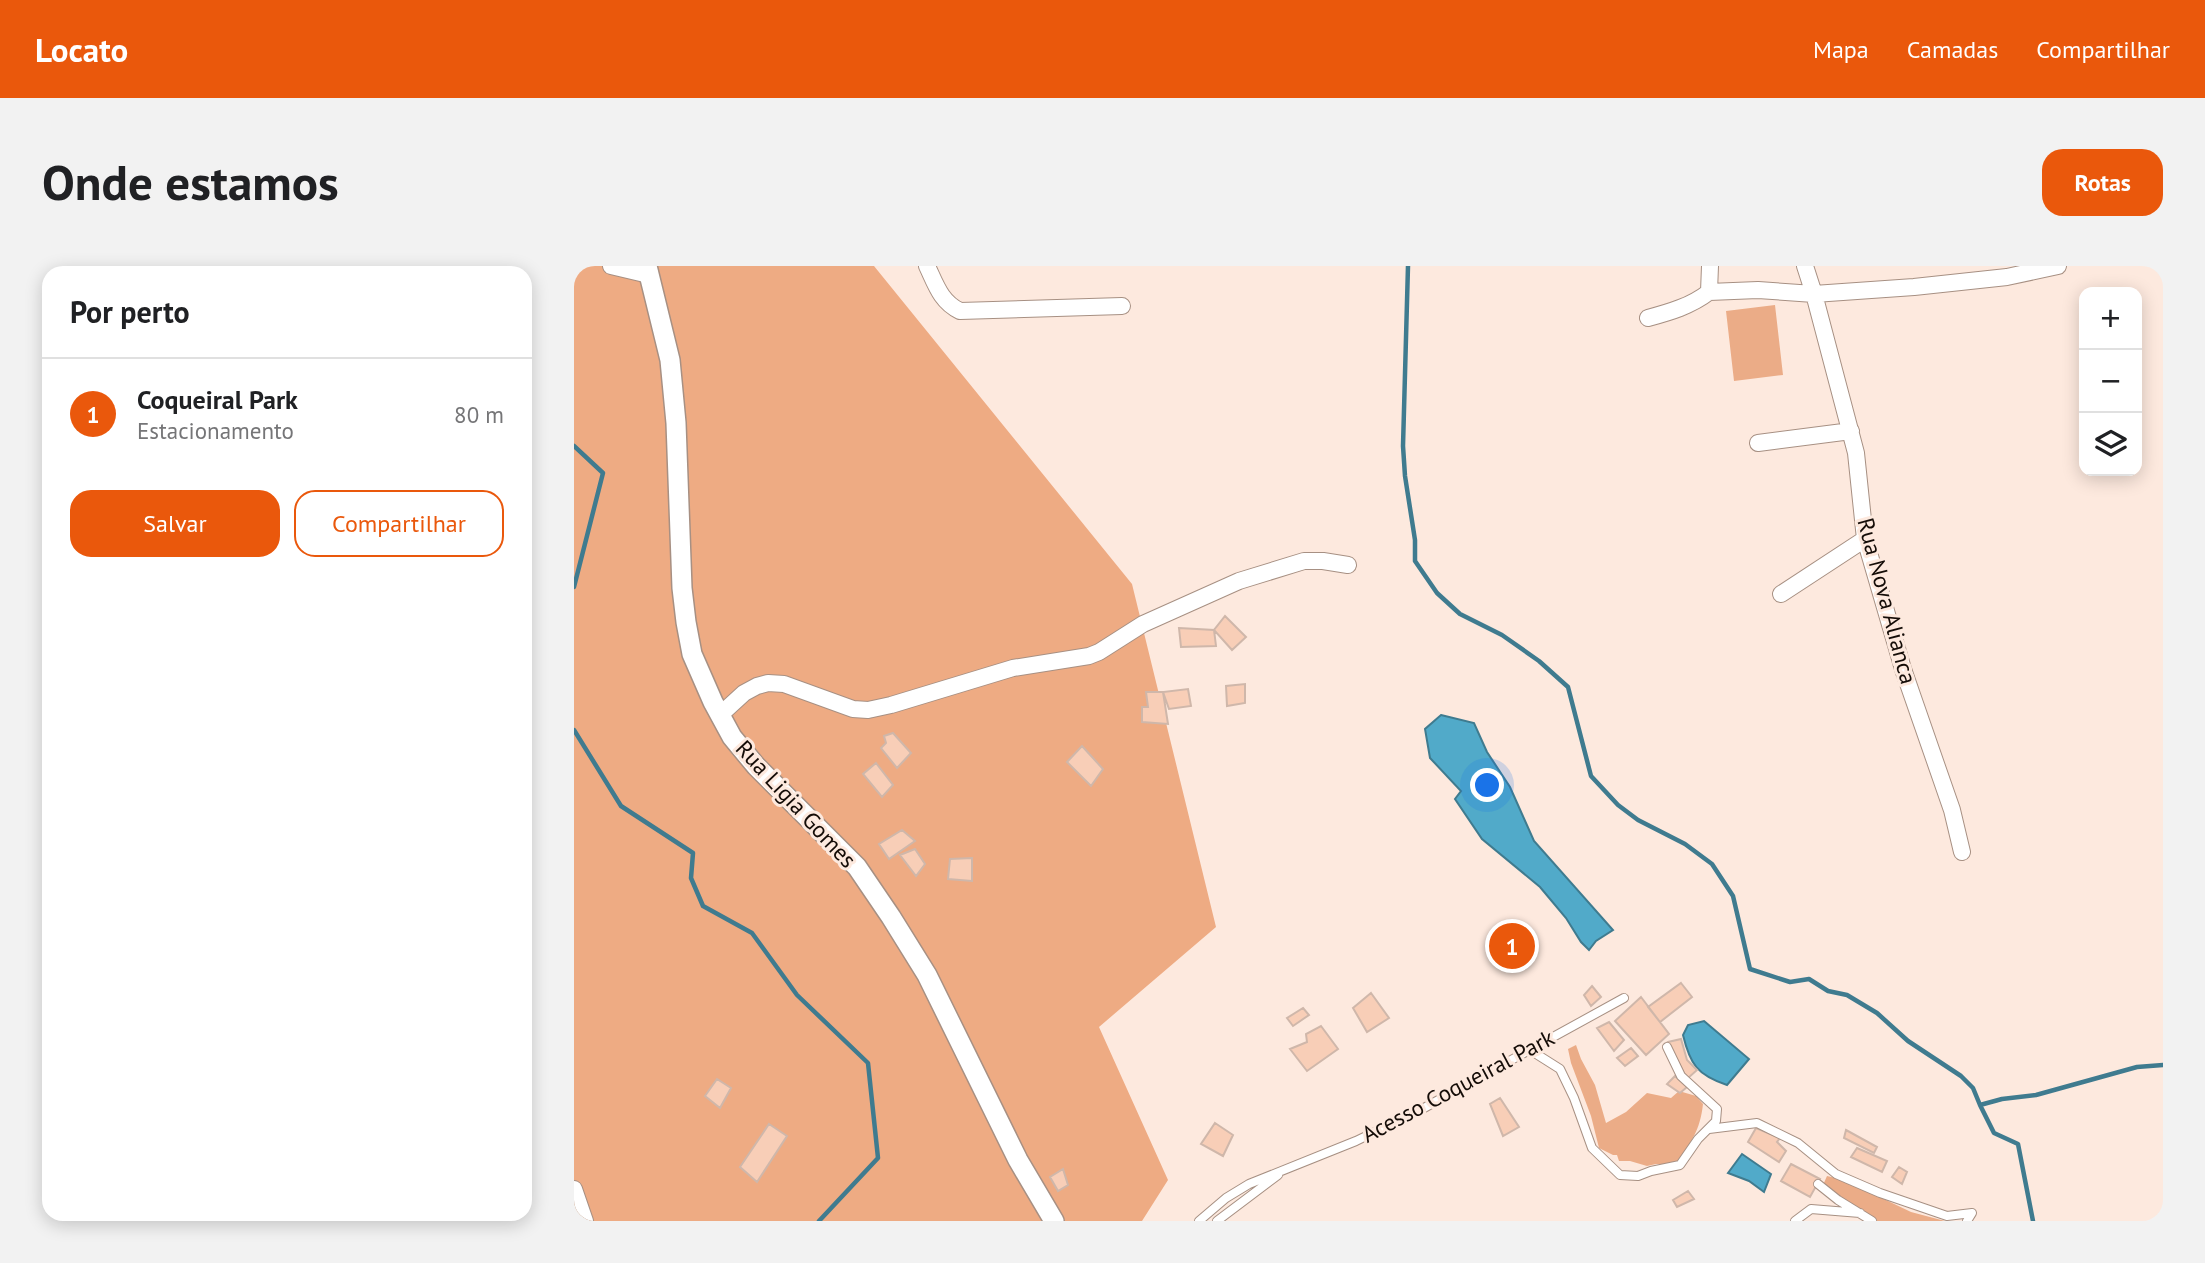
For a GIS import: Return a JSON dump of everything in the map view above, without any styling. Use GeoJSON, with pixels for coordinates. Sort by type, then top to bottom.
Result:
{"type":"FeatureCollection","features":[{"type":"Feature","properties":{"kind":"street"},"geometry":{"type":"LineString","coordinates":[[611,266],[648,271]]}},
{"type":"Feature","properties":{"kind":"street"},"geometry":{"type":"LineString","coordinates":[[927,266],[942,297],[950,306],[961,311],[1122,306]]}},
{"type":"Feature","properties":{"kind":"street"},"geometry":{"type":"LineString","coordinates":[[1709,292],[1710,266]]}},
{"type":"Feature","properties":{"kind":"street","name":"Rua Nova Alianca"},"geometry":{"type":"LineString","coordinates":[[1805,266],[1856,453],[1865,539],[1899,657],[1952,810],[1962,852]]}},
{"type":"Feature","properties":{"kind":"street"},"geometry":{"type":"LineString","coordinates":[[1648,318],[1673,311],[1709,292],[1758,290],[1814,293],[1959,284],[2058,266]]}},
{"type":"Feature","properties":{"kind":"street","name":"Rua Ligia Gomes"},"geometry":{"type":"LineString","coordinates":[[648,271],[670,360],[676,423],[682,588],[692,654],[732,737],[756,766],[857,867],[891,917],[927,975],[1018,1160],[1054,1221]]}},
{"type":"Feature","properties":{"kind":"street"},"geometry":{"type":"LineString","coordinates":[[1758,443],[1851,431]]}},
{"type":"Feature","properties":{"kind":"street"},"geometry":{"type":"LineString","coordinates":[[1781,594],[1865,539]]}},
{"type":"Feature","properties":{"kind":"street"},"geometry":{"type":"LineString","coordinates":[[720,715],[744,693],[768,683],[784,684],[853,709],[868,710],[891,705],[1013,668],[1088,656],[1155,618],[1239,580],[1273,569],[1304,561],[1348,565]]}},
{"type":"Feature","properties":{"kind":"street"},"geometry":{"type":"LineString","coordinates":[[574,1189],[585,1221]]}},
{"type":"Feature","properties":{"kind":"lane","name":"Acesso Coqueiral Park"},"geometry":{"type":"LineString","coordinates":[[1199,1221],[1248,1184],[1356,1140],[1424,1108],[1624,998]]}},
{"type":"Feature","properties":{"kind":"lane"},"geometry":{"type":"LineString","coordinates":[[1530,1050],[1560,1069],[1592,1148],[1620,1175],[1638,1176],[1680,1165],[1698,1139],[1716,1121],[1717,1109],[1681,1076],[1667,1047]]}},
{"type":"Feature","properties":{"kind":"lane"},"geometry":{"type":"LineString","coordinates":[[1709,1129],[1757,1122],[1798,1143],[1836,1174],[1947,1216],[1972,1213],[1967,1221]]}},
{"type":"Feature","properties":{"kind":"lane","name":"Acesso Coqueiral Park"},"geometry":{"type":"LineString","coordinates":[[1217,1221],[1288,1167]]}},
{"type":"Feature","properties":{"kind":"lane"},"geometry":{"type":"LineString","coordinates":[[1818,1184],[1872,1221]]}},
{"type":"Feature","properties":{"kind":"lane"},"geometry":{"type":"LineString","coordinates":[[1795,1221],[1811,1209],[1860,1213]]}},
{"type":"Feature","properties":{"kind":"shaded area"},"geometry":{"type":"Polygon","coordinates":[[[574,266],[874,266],[1132,584],[1216,927],[1099,1027],[1168,1180],[1142,1221],[574,1221],[574,266]]]}},
{"type":"Feature","properties":{"kind":"shaded area"},"geometry":{"type":"Polygon","coordinates":[[[1775,305],[1783,375],[1734,381],[1726,311],[1775,305]]]}},
{"type":"Feature","properties":{"kind":"shaded area"},"geometry":{"type":"Polygon","coordinates":[[[1576,1045],[1595,1085],[1606,1123],[1626,1112],[1647,1093],[1671,1098],[1679,1091],[1696,1096],[1703,1104],[1694,1136],[1675,1164],[1647,1166],[1619,1161],[1617,1155],[1599,1148],[1591,1116],[1571,1063],[1568,1049],[1576,1045]]]}},
{"type":"Feature","properties":{"kind":"shaded area"},"geometry":{"type":"Polygon","coordinates":[[[1827,1176],[1844,1180],[1911,1212],[1945,1221],[1876,1221],[1823,1185],[1827,1176]]]}},
{"type":"Feature","properties":{"kind":"water"},"geometry":{"type":"Polygon","coordinates":[[[1441,715],[1474,723],[1487,752],[1510,787],[1534,841],[1613,930],[1596,941],[1589,950],[1540,887],[1482,839],[1455,799],[1461,791],[1430,758],[1425,729],[1441,715]]]}},
{"type":"Feature","properties":{"kind":"water"},"geometry":{"type":"Polygon","coordinates":[[[1704,1021],[1749,1059],[1727,1085],[1708,1077],[1696,1067],[1689,1054],[1683,1035],[1688,1025],[1704,1021]]]}},
{"type":"Feature","properties":{"kind":"water"},"geometry":{"type":"Polygon","coordinates":[[[1742,1154],[1771,1174],[1764,1192],[1749,1181],[1728,1173],[1742,1154]]]}},
{"type":"Feature","properties":{"kind":"building"},"geometry":{"type":"Polygon","coordinates":[[[1225,616],[1246,637],[1232,650],[1214,630],[1225,616]]]}},
{"type":"Feature","properties":{"kind":"building"},"geometry":{"type":"Polygon","coordinates":[[[1179,628],[1214,630],[1216,646],[1181,647],[1179,628]]]}},
{"type":"Feature","properties":{"kind":"building"},"geometry":{"type":"Polygon","coordinates":[[[1245,684],[1245,703],[1227,706],[1226,686],[1245,684]]]}},
{"type":"Feature","properties":{"kind":"building"},"geometry":{"type":"Polygon","coordinates":[[[1188,689],[1191,706],[1169,709],[1163,692],[1188,689]]]}},
{"type":"Feature","properties":{"kind":"building"},"geometry":{"type":"Polygon","coordinates":[[[1146,692],[1163,692],[1168,724],[1142,722],[1142,707],[1148,707],[1146,692]]]}},
{"type":"Feature","properties":{"kind":"building"},"geometry":{"type":"Polygon","coordinates":[[[893,733],[911,753],[897,768],[881,748],[886,743],[884,736],[893,733]]]}},
{"type":"Feature","properties":{"kind":"building"},"geometry":{"type":"Polygon","coordinates":[[[1082,746],[1103,769],[1091,786],[1067,762],[1082,746]]]}},
{"type":"Feature","properties":{"kind":"building"},"geometry":{"type":"Polygon","coordinates":[[[876,763],[893,785],[882,797],[863,774],[876,763]]]}},
{"type":"Feature","properties":{"kind":"building"},"geometry":{"type":"Polygon","coordinates":[[[902,830],[915,841],[889,859],[879,844],[902,830]]]}},
{"type":"Feature","properties":{"kind":"building"},"geometry":{"type":"Polygon","coordinates":[[[915,849],[925,864],[916,876],[900,855],[915,849]]]}},
{"type":"Feature","properties":{"kind":"building"},"geometry":{"type":"Polygon","coordinates":[[[972,858],[972,881],[948,879],[950,859],[972,858]]]}},
{"type":"Feature","properties":{"kind":"building"},"geometry":{"type":"Polygon","coordinates":[[[1681,983],[1692,997],[1660,1022],[1648,1007],[1681,983]]]}},
{"type":"Feature","properties":{"kind":"building"},"geometry":{"type":"Polygon","coordinates":[[[1592,986],[1601,997],[1591,1006],[1584,995],[1592,986]]]}},
{"type":"Feature","properties":{"kind":"building"},"geometry":{"type":"Polygon","coordinates":[[[1371,993],[1389,1018],[1367,1032],[1353,1008],[1371,993]]]}},
{"type":"Feature","properties":{"kind":"building"},"geometry":{"type":"Polygon","coordinates":[[[1641,997],[1669,1034],[1646,1055],[1615,1021],[1641,997]]]}},
{"type":"Feature","properties":{"kind":"building"},"geometry":{"type":"Polygon","coordinates":[[[1303,1008],[1309,1015],[1293,1026],[1287,1018],[1303,1008]]]}},
{"type":"Feature","properties":{"kind":"building"},"geometry":{"type":"Polygon","coordinates":[[[1609,1022],[1624,1040],[1614,1051],[1597,1028],[1609,1022]]]}},
{"type":"Feature","properties":{"kind":"building"},"geometry":{"type":"Polygon","coordinates":[[[1321,1026],[1338,1049],[1307,1071],[1290,1049],[1307,1042],[1306,1034],[1321,1026]]]}},
{"type":"Feature","properties":{"kind":"building"},"geometry":{"type":"Polygon","coordinates":[[[1681,1039],[1687,1060],[1697,1070],[1687,1079],[1668,1042],[1681,1039]]]}},
{"type":"Feature","properties":{"kind":"building"},"geometry":{"type":"Polygon","coordinates":[[[1631,1048],[1638,1056],[1625,1066],[1617,1058],[1631,1048]]]}},
{"type":"Feature","properties":{"kind":"building"},"geometry":{"type":"Polygon","coordinates":[[[1675,1076],[1687,1087],[1680,1093],[1667,1084],[1675,1076]]]}},
{"type":"Feature","properties":{"kind":"building"},"geometry":{"type":"Polygon","coordinates":[[[717,1079],[731,1088],[720,1108],[705,1096],[717,1079]]]}},
{"type":"Feature","properties":{"kind":"building"},"geometry":{"type":"Polygon","coordinates":[[[1500,1098],[1519,1127],[1503,1136],[1490,1104],[1500,1098]]]}},
{"type":"Feature","properties":{"kind":"building"},"geometry":{"type":"Polygon","coordinates":[[[1215,1123],[1233,1135],[1223,1156],[1201,1144],[1215,1123]]]}},
{"type":"Feature","properties":{"kind":"building"},"geometry":{"type":"Polygon","coordinates":[[[769,1124],[787,1136],[757,1182],[740,1167],[769,1124]]]}},
{"type":"Feature","properties":{"kind":"building"},"geometry":{"type":"Polygon","coordinates":[[[1756,1128],[1780,1138],[1777,1142],[1786,1151],[1779,1162],[1748,1142],[1756,1128]]]}},
{"type":"Feature","properties":{"kind":"building"},"geometry":{"type":"Polygon","coordinates":[[[1846,1130],[1877,1147],[1874,1153],[1844,1138],[1846,1130]]]}},
{"type":"Feature","properties":{"kind":"building"},"geometry":{"type":"Polygon","coordinates":[[[1857,1148],[1887,1161],[1882,1172],[1851,1157],[1857,1148]]]}},
{"type":"Feature","properties":{"kind":"building"},"geometry":{"type":"Polygon","coordinates":[[[1791,1164],[1820,1179],[1810,1197],[1781,1181],[1791,1164]]]}},
{"type":"Feature","properties":{"kind":"building"},"geometry":{"type":"Polygon","coordinates":[[[1899,1167],[1907,1172],[1902,1184],[1892,1177],[1899,1167]]]}},
{"type":"Feature","properties":{"kind":"building"},"geometry":{"type":"Polygon","coordinates":[[[1063,1169],[1068,1185],[1058,1191],[1050,1177],[1063,1169]]]}},
{"type":"Feature","properties":{"kind":"building"},"geometry":{"type":"Polygon","coordinates":[[[1688,1191],[1694,1199],[1677,1207],[1673,1200],[1688,1191]]]}},
{"type":"Feature","properties":{"kind":"waterway"},"geometry":{"type":"LineString","coordinates":[[1408,266],[1403,446],[1415,540],[1415,561],[1437,593],[1460,614],[1502,635],[1539,661],[1568,687],[1591,776],[1618,805],[1638,820],[1685,844],[1712,864],[1733,896],[1750,969],[1790,982],[1809,979],[1828,991],[1847,995],[1877,1013],[1908,1041],[1961,1076],[1973,1088],[1980,1105],[2036,1095],[2137,1067],[2163,1065]]}},
{"type":"Feature","properties":{"kind":"waterway"},"geometry":{"type":"LineString","coordinates":[[574,446],[603,473],[574,587]]}},
{"type":"Feature","properties":{"kind":"waterway"},"geometry":{"type":"LineString","coordinates":[[574,730],[621,806],[693,853],[691,878],[703,906],[752,933],[797,995],[868,1063],[878,1158],[819,1221]]}},
{"type":"Feature","properties":{"kind":"waterway"},"geometry":{"type":"LineString","coordinates":[[1980,1105],[1994,1133],[2018,1144],[2033,1221]]}},
{"type":"Feature","properties":{"kind":"place","name":"Coqueiral Park"},"geometry":{"type":"Point","coordinates":[1512,946]}}]}
